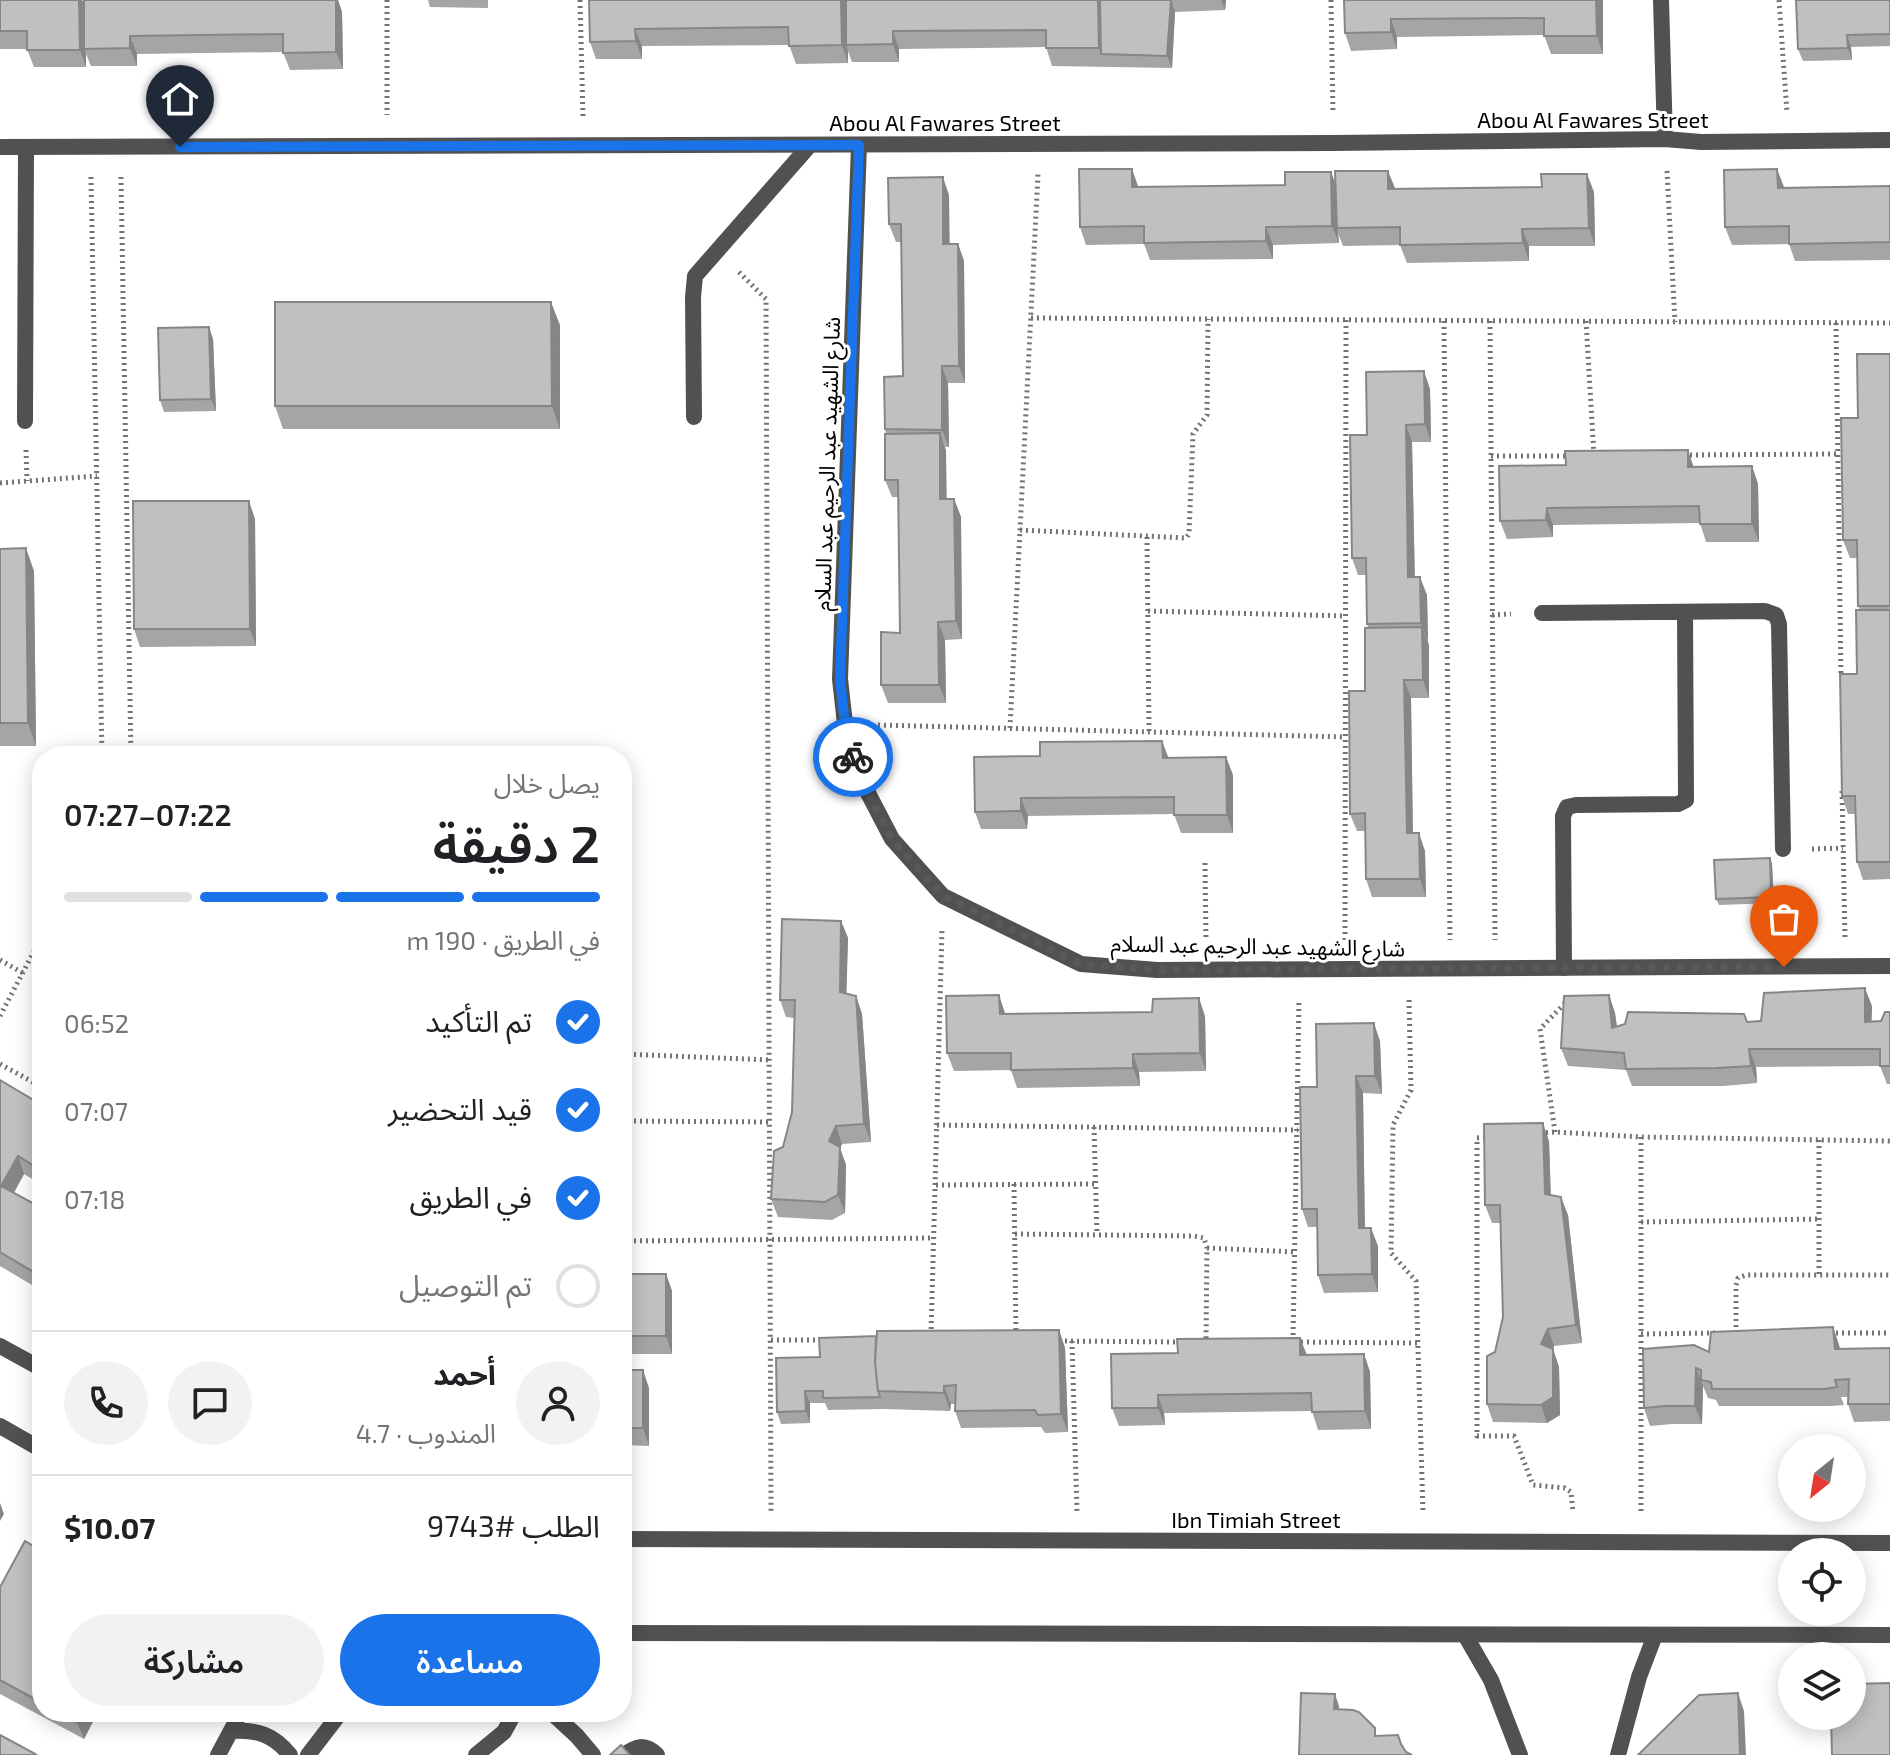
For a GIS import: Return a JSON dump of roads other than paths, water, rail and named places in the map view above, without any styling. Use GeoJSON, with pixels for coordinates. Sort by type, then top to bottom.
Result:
{"type":"FeatureCollection","features":[{"type":"Feature","properties":{"kind":"street"},"geometry":{"type":"LineString","coordinates":[[1661,0],[1665,139]]}},
{"type":"Feature","properties":{"kind":"street","name":"Abou Al Fawares Street"},"geometry":{"type":"LineString","coordinates":[[0,147],[1890,140]]}},
{"type":"Feature","properties":{"kind":"street"},"geometry":{"type":"LineString","coordinates":[[694,417],[695,276],[810,145]]}},
{"type":"Feature","properties":{"kind":"street","name":"شارع الشهيد عبد الرحيم عبد السلام"},"geometry":{"type":"LineString","coordinates":[[859,145],[840,679],[845,724],[856,770],[892,839],[943,896],[1081,964],[1157,970],[1890,966]]}},
{"type":"Feature","properties":{"kind":"street"},"geometry":{"type":"LineString","coordinates":[[25,421],[26,147]]}},
{"type":"Feature","properties":{"kind":"street"},"geometry":{"type":"LineString","coordinates":[[1542,613],[1765,611],[1776,615],[1779,624],[1783,849]]}},
{"type":"Feature","properties":{"kind":"street"},"geometry":{"type":"LineString","coordinates":[[1564,968],[1563,816],[1567,807],[1678,804],[1686,800],[1685,612]]}},
{"type":"Feature","properties":{"kind":"street"},"geometry":{"type":"LineString","coordinates":[[0,1346],[32,1364]]}},
{"type":"Feature","properties":{"kind":"street"},"geometry":{"type":"LineString","coordinates":[[0,1426],[32,1444]]}},
{"type":"Feature","properties":{"kind":"street","name":"Ibn Timiah Street"},"geometry":{"type":"LineString","coordinates":[[632,1539],[1890,1543]]}},
{"type":"Feature","properties":{"kind":"street"},"geometry":{"type":"LineString","coordinates":[[632,1633],[1890,1635]]}},
{"type":"Feature","properties":{"kind":"street"},"geometry":{"type":"LineString","coordinates":[[1465,1635],[1491,1680],[1520,1755]]}},
{"type":"Feature","properties":{"kind":"street"},"geometry":{"type":"LineString","coordinates":[[1618,1755],[1639,1677],[1655,1635]]}},
{"type":"Feature","properties":{"kind":"street"},"geometry":{"type":"LineString","coordinates":[[218,1755],[236,1722]]}},
{"type":"Feature","properties":{"kind":"street"},"geometry":{"type":"LineString","coordinates":[[308,1755],[333,1722]]}},
{"type":"Feature","properties":{"kind":"street"},"geometry":{"type":"LineString","coordinates":[[476,1755],[504,1732],[510,1722]]}},
{"type":"Feature","properties":{"kind":"street"},"geometry":{"type":"LineString","coordinates":[[562,1722],[593,1755]]}},
{"type":"Feature","properties":{"kind":"street"},"geometry":{"type":"LineString","coordinates":[[231,1731],[248,1729],[265,1734],[279,1742],[290,1755]]}},
{"type":"Feature","properties":{"kind":"street"},"geometry":{"type":"LineString","coordinates":[[624,1755],[643,1746],[657,1755]]}}]}
